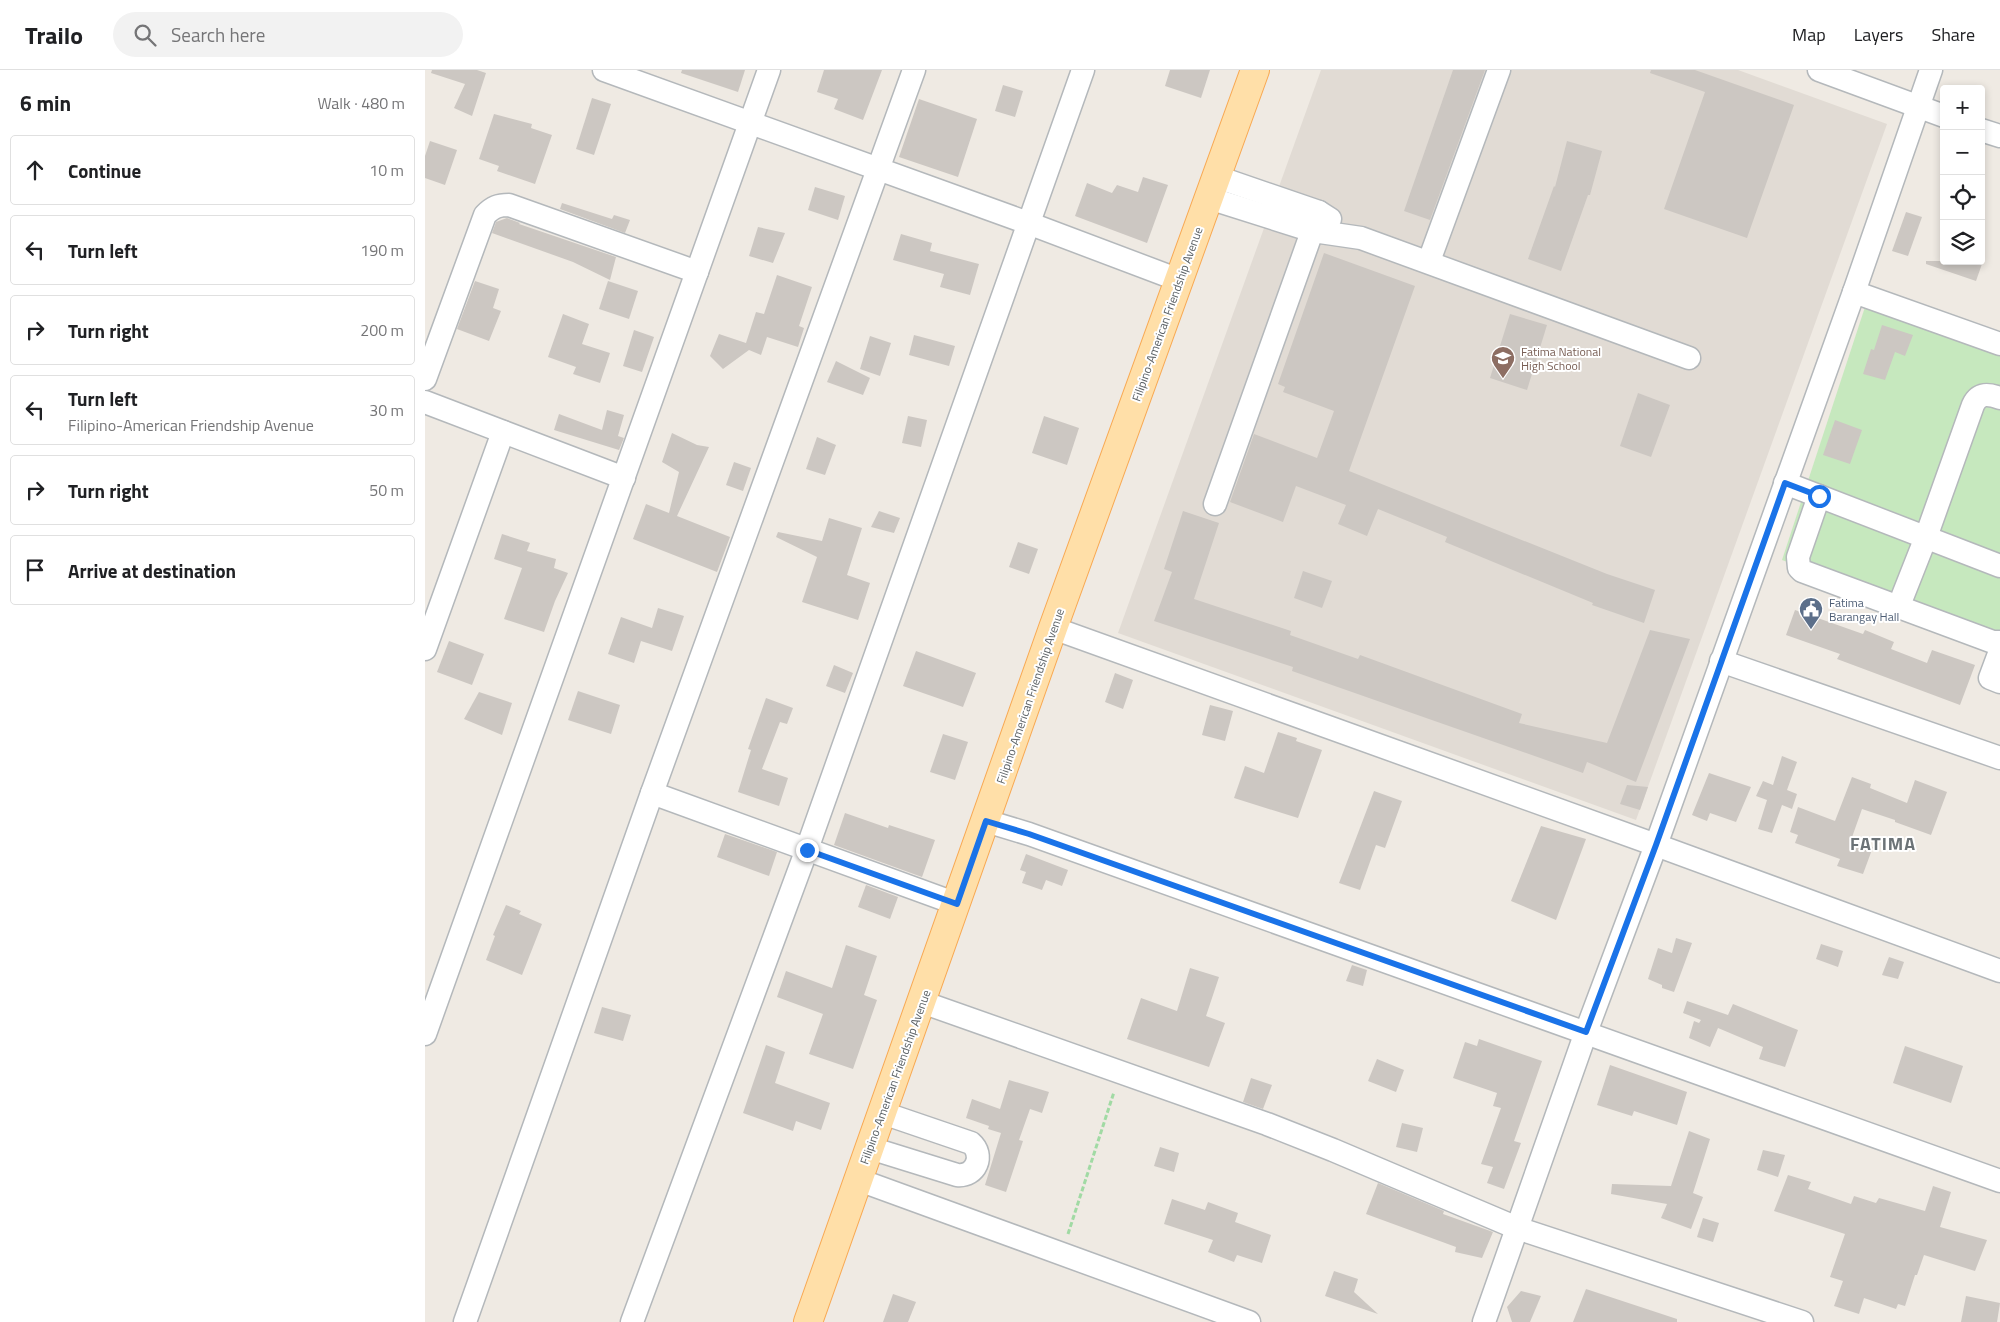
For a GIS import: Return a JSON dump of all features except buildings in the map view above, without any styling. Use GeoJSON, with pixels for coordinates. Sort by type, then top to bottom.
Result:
{"type":"FeatureCollection","features":[{"type":"Feature","properties":{"kind":"main road","name":"Filipino-American Friendship Avenue"},"geometry":{"type":"LineString","coordinates":[[807,1322],[883,1113],[1053,628],[1255,70]]}},
{"type":"Feature","properties":{"kind":"street"},"geometry":{"type":"LineString","coordinates":[[425,1034],[769,70]]}},
{"type":"Feature","properties":{"kind":"street"},"geometry":{"type":"LineString","coordinates":[[465,1322],[652,793],[914,70]]}},
{"type":"Feature","properties":{"kind":"street"},"geometry":{"type":"LineString","coordinates":[[632,1322],[807,850],[1083,70]]}},
{"type":"Feature","properties":{"kind":"street"},"geometry":{"type":"LineString","coordinates":[[1429,261],[1499,70]]}},
{"type":"Feature","properties":{"kind":"street"},"geometry":{"type":"LineString","coordinates":[[1819,70],[1940,115]]}},
{"type":"Feature","properties":{"kind":"street"},"geometry":{"type":"LineString","coordinates":[[1484,1322],[1586,1032],[1656,845],[1854,292],[1931,70]]}},
{"type":"Feature","properties":{"kind":"street"},"geometry":{"type":"LineString","coordinates":[[619,72],[1179,280]]}},
{"type":"Feature","properties":{"kind":"street"},"geometry":{"type":"LineString","coordinates":[[1985,131],[2000,136]]}},
{"type":"Feature","properties":{"kind":"street"},"geometry":{"type":"LineString","coordinates":[[1213,187],[1429,261],[1689,358]]}},
{"type":"Feature","properties":{"kind":"street"},"geometry":{"type":"LineString","coordinates":[[425,379],[485,215],[492,208],[499,205],[509,205],[697,272]]}},
{"type":"Feature","properties":{"kind":"street"},"geometry":{"type":"LineString","coordinates":[[1215,504],[1316,222]]}},
{"type":"Feature","properties":{"kind":"street"},"geometry":{"type":"LineString","coordinates":[[1854,292],[2000,344]]}},
{"type":"Feature","properties":{"kind":"street"},"geometry":{"type":"LineString","coordinates":[[1898,608],[1976,399],[1982,395],[2000,398]]}},
{"type":"Feature","properties":{"kind":"street"},"geometry":{"type":"LineString","coordinates":[[425,402],[624,478]]}},
{"type":"Feature","properties":{"kind":"street"},"geometry":{"type":"LineString","coordinates":[[425,649],[503,432]]}},
{"type":"Feature","properties":{"kind":"street"},"geometry":{"type":"LineString","coordinates":[[1785,483],[2000,566]]}},
{"type":"Feature","properties":{"kind":"street"},"geometry":{"type":"LineString","coordinates":[[1819,496],[1798,557],[1799,568],[1802,571],[1898,608],[1993,642],[2000,642]]}},
{"type":"Feature","properties":{"kind":"street"},"geometry":{"type":"LineString","coordinates":[[1053,628],[2000,971]]}},
{"type":"Feature","properties":{"kind":"street"},"geometry":{"type":"LineString","coordinates":[[2000,652],[1991,678],[2000,682]]}},
{"type":"Feature","properties":{"kind":"street"},"geometry":{"type":"LineString","coordinates":[[1721,660],[2000,758]]}},
{"type":"Feature","properties":{"kind":"street"},"geometry":{"type":"LineString","coordinates":[[652,793],[957,904]]}},
{"type":"Feature","properties":{"kind":"street"},"geometry":{"type":"LineString","coordinates":[[986,821],[1029,834],[2000,1181]]}},
{"type":"Feature","properties":{"kind":"street"},"geometry":{"type":"LineString","coordinates":[[922,1002],[1267,1124],[1517,1228],[1802,1322]]}},
{"type":"Feature","properties":{"kind":"street"},"geometry":{"type":"LineString","coordinates":[[870,1148],[957,1176],[965,1176],[971,1173],[978,1160],[976,1147],[971,1143],[883,1113]]}},
{"type":"Feature","properties":{"kind":"street"},"geometry":{"type":"LineString","coordinates":[[859,1180],[1249,1322]]}},
{"type":"Feature","properties":{"kind":"path"},"geometry":{"type":"LineString","coordinates":[[1062,1253],[1121,1072]]}},
{"type":"Feature","properties":{"kind":"shaded area","name":"Fatima National High School"},"geometry":{"type":"Polygon","coordinates":[[[1321,70],[1738,70],[1887,124],[1636,820],[1118,633],[1321,70]]]}},
{"type":"Feature","properties":{"kind":"green space"},"geometry":{"type":"Polygon","coordinates":[[[1865,307],[2000,351],[2000,639],[1782,560],[1865,307]]]}},
{"type":"Feature","properties":{"kind":"place","name":"Fatima National High School"},"geometry":{"type":"Point","coordinates":[1503,379]}},
{"type":"Feature","properties":{"kind":"place","name":"Fatima Barangay Hall"},"geometry":{"type":"Point","coordinates":[1811,630]}},
{"type":"Feature","properties":{"kind":"district","name":"FATIMA"},"geometry":{"type":"Point","coordinates":[1883,843]}},
{"type":"Feature","properties":{"kind":"route"},"geometry":{"type":"LineString","coordinates":[[807,850],[957,904],[986,821],[1029,834],[1586,1032],[1656,845],[1785,483],[1819,496]]}}]}
